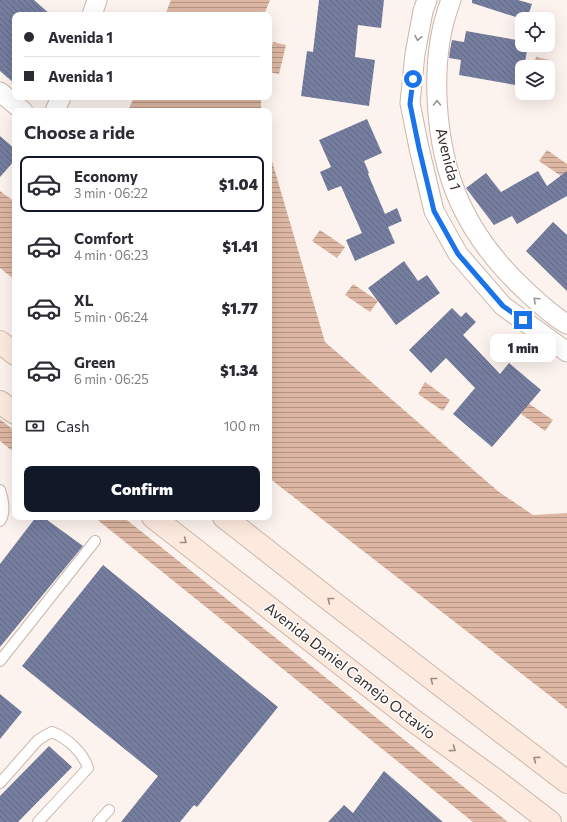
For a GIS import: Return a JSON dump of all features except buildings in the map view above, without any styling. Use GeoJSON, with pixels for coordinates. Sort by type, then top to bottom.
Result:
{"type":"FeatureCollection","features":[{"type":"Feature","properties":{"kind":"main road"},"geometry":{"type":"LineString","coordinates":[[0,342],[12,352]]}},
{"type":"Feature","properties":{"kind":"main road"},"geometry":{"type":"LineString","coordinates":[[0,402],[12,411]]}},
{"type":"Feature","properties":{"kind":"main road","name":"Avenida Daniel Camejo Octavio"},"geometry":{"type":"LineString","coordinates":[[157,520],[410,718],[550,822]]}},
{"type":"Feature","properties":{"kind":"main road"},"geometry":{"type":"LineString","coordinates":[[228,520],[567,782]]}},
{"type":"Feature","properties":{"kind":"street","name":"Avenida 1"},"geometry":{"type":"LineString","coordinates":[[427,0],[423,11],[415,54],[410,104],[434,211],[458,254],[503,306],[567,352]]}},
{"type":"Feature","properties":{"kind":"street","name":"Avenida 1"},"geometry":{"type":"LineString","coordinates":[[451,0],[445,16],[437,68],[437,115],[447,167],[461,206],[485,245],[511,276],[542,305],[567,324]]}},
{"type":"Feature","properties":{"kind":"street"},"geometry":{"type":"LineString","coordinates":[[0,92],[20,108]]}},
{"type":"Feature","properties":{"kind":"lane"},"geometry":{"type":"LineString","coordinates":[[0,490],[3,499],[2,518],[0,520]]}},
{"type":"Feature","properties":{"kind":"lane"},"geometry":{"type":"LineString","coordinates":[[0,661],[95,541]]}},
{"type":"Feature","properties":{"kind":"lane"},"geometry":{"type":"LineString","coordinates":[[0,783],[38,740],[52,732],[62,736],[82,755],[88,768],[38,822]]}},
{"type":"Feature","properties":{"kind":"lane"},"geometry":{"type":"LineString","coordinates":[[98,822],[109,810]]}},
{"type":"Feature","properties":{"kind":"shaded area"},"geometry":{"type":"Polygon","coordinates":[[[171,0],[270,0],[265,12],[166,12],[171,0]]]}},
{"type":"Feature","properties":{"kind":"shaded area"},"geometry":{"type":"Polygon","coordinates":[[[273,42],[286,45],[279,74],[272,73],[273,42]]]}},
{"type":"Feature","properties":{"kind":"shaded area"},"geometry":{"type":"Polygon","coordinates":[[[536,57],[550,60],[535,60],[536,57]]]}},
{"type":"Feature","properties":{"kind":"shaded area"},"geometry":{"type":"Polygon","coordinates":[[[133,100],[261,100],[261,108],[129,108],[133,100]]]}},
{"type":"Feature","properties":{"kind":"shaded area"},"geometry":{"type":"Polygon","coordinates":[[[547,150],[567,164],[567,174],[564,178],[539,161],[547,150]]]}},
{"type":"Feature","properties":{"kind":"shaded area"},"geometry":{"type":"Polygon","coordinates":[[[272,161],[325,342],[499,492],[533,515],[567,513],[567,709],[272,480],[272,161]]]}},
{"type":"Feature","properties":{"kind":"shaded area"},"geometry":{"type":"Polygon","coordinates":[[[0,191],[12,200],[12,278],[0,268],[0,191]]]}},
{"type":"Feature","properties":{"kind":"shaded area"},"geometry":{"type":"Polygon","coordinates":[[[320,230],[345,247],[337,258],[312,241],[320,230]]]}},
{"type":"Feature","properties":{"kind":"shaded area"},"geometry":{"type":"Polygon","coordinates":[[[353,284],[378,301],[370,312],[345,295],[353,284]]]}},
{"type":"Feature","properties":{"kind":"shaded area"},"geometry":{"type":"Polygon","coordinates":[[[425,382],[450,400],[443,411],[418,394],[425,382]]]}},
{"type":"Feature","properties":{"kind":"shaded area"},"geometry":{"type":"Polygon","coordinates":[[[528,403],[553,420],[545,431],[521,414],[528,403]]]}},
{"type":"Feature","properties":{"kind":"shaded area"},"geometry":{"type":"Polygon","coordinates":[[[0,419],[12,429],[12,451],[0,441],[0,419]]]}},
{"type":"Feature","properties":{"kind":"shaded area"},"geometry":{"type":"Polygon","coordinates":[[[98,520],[127,520],[508,822],[473,822],[98,520]]]}},
{"type":"Feature","properties":{"kind":"route"},"geometry":{"type":"LineString","coordinates":[[413,79],[410,104],[434,211],[458,254],[503,306],[523,320]]}}]}
